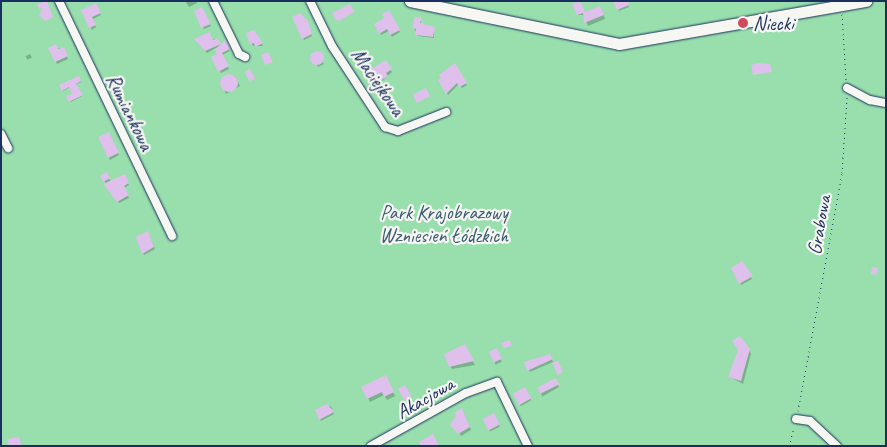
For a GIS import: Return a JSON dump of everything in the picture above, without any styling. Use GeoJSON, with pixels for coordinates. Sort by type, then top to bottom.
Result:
{"type":"FeatureCollection","features":[{"type":"Feature","properties":{"kind":"street","name":"Rumiankowa"},"geometry":{"type":"LineString","coordinates":[[59,1],[172,236]]}},
{"type":"Feature","properties":{"kind":"street"},"geometry":{"type":"LineString","coordinates":[[213,1],[239,54],[245,56]]}},
{"type":"Feature","properties":{"kind":"street","name":"Maciejkowa"},"geometry":{"type":"LineString","coordinates":[[310,1],[332,46],[385,127],[398,131],[446,112]]}},
{"type":"Feature","properties":{"kind":"street"},"geometry":{"type":"LineString","coordinates":[[410,1],[620,44],[866,1]]}},
{"type":"Feature","properties":{"kind":"street"},"geometry":{"type":"LineString","coordinates":[[847,88],[870,100],[886,102]]}},
{"type":"Feature","properties":{"kind":"street"},"geometry":{"type":"LineString","coordinates":[[1,134],[8,148]]}},
{"type":"Feature","properties":{"kind":"street","name":"Akacjowa"},"geometry":{"type":"LineString","coordinates":[[371,446],[466,393],[497,382],[528,446]]}},
{"type":"Feature","properties":{"kind":"street"},"geometry":{"type":"LineString","coordinates":[[796,419],[810,421],[837,446]]}},
{"type":"Feature","properties":{"kind":"path","name":"Grabowa"},"geometry":{"type":"LineString","coordinates":[[789,446],[796,419],[842,174],[847,88],[842,5]]}},
{"type":"Feature","properties":{"kind":"green space","name":"Park Krajobrazowy Wzniesień Łódzkich"},"geometry":{"type":"Polygon","coordinates":[[[1,1],[886,1],[886,446],[1,446],[1,1]]]}},
{"type":"Feature","properties":{"kind":"building"},"geometry":{"type":"Polygon","coordinates":[[[47,1],[53,17],[45,21],[39,15],[43,8],[39,9],[37,4],[47,1]]]}},
{"type":"Feature","properties":{"kind":"building"},"geometry":{"type":"Polygon","coordinates":[[[580,1],[585,12],[600,6],[604,15],[584,23],[583,13],[577,15],[572,4],[580,1]]]}},
{"type":"Feature","properties":{"kind":"building"},"geometry":{"type":"Polygon","coordinates":[[[613,1],[628,1],[629,5],[617,10],[613,1]]]}},
{"type":"Feature","properties":{"kind":"building"},"geometry":{"type":"Polygon","coordinates":[[[96,3],[101,13],[92,17],[96,25],[89,28],[81,10],[96,3]]]}},
{"type":"Feature","properties":{"kind":"building"},"geometry":{"type":"Polygon","coordinates":[[[350,4],[354,12],[339,21],[335,19],[332,13],[350,4]]]}},
{"type":"Feature","properties":{"kind":"building"},"geometry":{"type":"Polygon","coordinates":[[[202,7],[211,24],[201,28],[194,11],[202,7]]]}},
{"type":"Feature","properties":{"kind":"building"},"geometry":{"type":"Polygon","coordinates":[[[389,10],[400,30],[390,35],[387,29],[379,34],[374,24],[384,18],[382,14],[389,10]]]}},
{"type":"Feature","properties":{"kind":"building"},"geometry":{"type":"Polygon","coordinates":[[[300,13],[308,21],[312,34],[302,39],[292,17],[300,13]]]}},
{"type":"Feature","properties":{"kind":"building"},"geometry":{"type":"Polygon","coordinates":[[[415,17],[422,18],[420,23],[435,27],[433,37],[415,35],[416,29],[412,28],[415,17]]]}},
{"type":"Feature","properties":{"kind":"building"},"geometry":{"type":"Polygon","coordinates":[[[254,30],[263,43],[255,47],[254,43],[250,44],[246,33],[254,30]]]}},
{"type":"Feature","properties":{"kind":"building"},"geometry":{"type":"Polygon","coordinates":[[[209,32],[213,40],[218,38],[221,44],[205,51],[194,39],[209,32]]]}},
{"type":"Feature","properties":{"kind":"building"},"geometry":{"type":"Polygon","coordinates":[[[226,40],[230,49],[222,53],[229,66],[218,72],[211,57],[217,54],[215,49],[226,40]]]}},
{"type":"Feature","properties":{"kind":"building"},"geometry":{"type":"Polygon","coordinates":[[[56,44],[58,49],[64,47],[68,56],[55,62],[48,48],[56,44]]]}},
{"type":"Feature","properties":{"kind":"building"},"geometry":{"type":"Polygon","coordinates":[[[317,51],[322,53],[324,58],[322,63],[317,65],[312,63],[310,58],[312,53],[317,51]]]}},
{"type":"Feature","properties":{"kind":"building"},"geometry":{"type":"Polygon","coordinates":[[[268,52],[273,62],[265,65],[261,55],[268,52]]]}},
{"type":"Feature","properties":{"kind":"building"},"geometry":{"type":"Polygon","coordinates":[[[386,60],[392,69],[386,73],[388,76],[380,81],[378,78],[370,81],[364,73],[386,60]]]}},
{"type":"Feature","properties":{"kind":"building"},"geometry":{"type":"Polygon","coordinates":[[[455,63],[467,83],[459,87],[457,83],[446,94],[438,80],[441,78],[439,75],[455,63]]]}},
{"type":"Feature","properties":{"kind":"building"},"geometry":{"type":"Polygon","coordinates":[[[758,63],[770,64],[772,72],[753,75],[751,65],[758,63]]]}},
{"type":"Feature","properties":{"kind":"building"},"geometry":{"type":"Polygon","coordinates":[[[250,69],[255,79],[250,82],[245,72],[250,69]]]}},
{"type":"Feature","properties":{"kind":"building"},"geometry":{"type":"Polygon","coordinates":[[[229,74],[235,77],[238,83],[235,89],[229,92],[223,89],[220,83],[223,77],[229,74]]]}},
{"type":"Feature","properties":{"kind":"building"},"geometry":{"type":"Polygon","coordinates":[[[79,76],[81,81],[76,84],[83,95],[69,102],[66,96],[72,94],[69,87],[62,91],[59,85],[79,76]]]}},
{"type":"Feature","properties":{"kind":"building"},"geometry":{"type":"Polygon","coordinates":[[[426,88],[430,96],[417,103],[413,95],[426,88]]]}},
{"type":"Feature","properties":{"kind":"building"},"geometry":{"type":"Polygon","coordinates":[[[109,132],[119,153],[108,158],[98,137],[109,132]]]}},
{"type":"Feature","properties":{"kind":"building"},"geometry":{"type":"Polygon","coordinates":[[[107,172],[110,178],[103,182],[100,176],[107,172]]]}},
{"type":"Feature","properties":{"kind":"building"},"geometry":{"type":"Polygon","coordinates":[[[125,174],[129,183],[124,186],[129,195],[117,202],[103,184],[125,174]]]}},
{"type":"Feature","properties":{"kind":"building"},"geometry":{"type":"Polygon","coordinates":[[[148,231],[154,247],[142,254],[136,237],[148,231]]]}},
{"type":"Feature","properties":{"kind":"building"},"geometry":{"type":"Polygon","coordinates":[[[742,261],[753,276],[739,284],[731,268],[742,261]]]}},
{"type":"Feature","properties":{"kind":"building"},"geometry":{"type":"Polygon","coordinates":[[[872,267],[878,268],[877,275],[871,274],[872,267]]]}},
{"type":"Feature","properties":{"kind":"building"},"geometry":{"type":"Polygon","coordinates":[[[740,336],[750,349],[741,381],[728,377],[738,350],[732,341],[740,336]]]}},
{"type":"Feature","properties":{"kind":"building"},"geometry":{"type":"Polygon","coordinates":[[[510,340],[512,346],[503,348],[501,343],[510,340]]]}},
{"type":"Feature","properties":{"kind":"building"},"geometry":{"type":"Polygon","coordinates":[[[465,344],[474,361],[449,367],[444,354],[465,344]]]}},
{"type":"Feature","properties":{"kind":"building"},"geometry":{"type":"Polygon","coordinates":[[[497,348],[502,359],[494,363],[489,352],[497,348]]]}},
{"type":"Feature","properties":{"kind":"building"},"geometry":{"type":"Polygon","coordinates":[[[550,354],[553,359],[527,371],[524,362],[550,354]]]}},
{"type":"Feature","properties":{"kind":"building"},"geometry":{"type":"Polygon","coordinates":[[[558,361],[563,372],[558,375],[552,363],[558,361]]]}},
{"type":"Feature","properties":{"kind":"building"},"geometry":{"type":"Polygon","coordinates":[[[386,375],[394,392],[384,397],[382,392],[367,399],[361,387],[386,375]]]}},
{"type":"Feature","properties":{"kind":"building"},"geometry":{"type":"Polygon","coordinates":[[[556,378],[559,384],[540,394],[537,388],[556,378]]]}},
{"type":"Feature","properties":{"kind":"building"},"geometry":{"type":"Polygon","coordinates":[[[405,385],[411,396],[404,400],[398,389],[405,385]]]}},
{"type":"Feature","properties":{"kind":"building"},"geometry":{"type":"Polygon","coordinates":[[[525,387],[531,398],[519,405],[513,394],[525,387]]]}},
{"type":"Feature","properties":{"kind":"building"},"geometry":{"type":"Polygon","coordinates":[[[327,404],[334,412],[319,420],[315,410],[327,404]]]}},
{"type":"Feature","properties":{"kind":"building"},"geometry":{"type":"Polygon","coordinates":[[[462,408],[470,427],[458,434],[450,425],[456,416],[454,413],[462,408]]]}},
{"type":"Feature","properties":{"kind":"building"},"geometry":{"type":"Polygon","coordinates":[[[494,413],[500,425],[488,430],[482,419],[494,413]]]}},
{"type":"Feature","properties":{"kind":"building"},"geometry":{"type":"Polygon","coordinates":[[[433,434],[439,446],[421,446],[419,442],[433,434]]]}},
{"type":"Feature","properties":{"kind":"building"},"geometry":{"type":"Polygon","coordinates":[[[19,437],[22,446],[9,446],[7,439],[19,437]]]}},
{"type":"Feature","properties":{"kind":"place","name":"Niecki"},"geometry":{"type":"Point","coordinates":[743,23]}}]}
